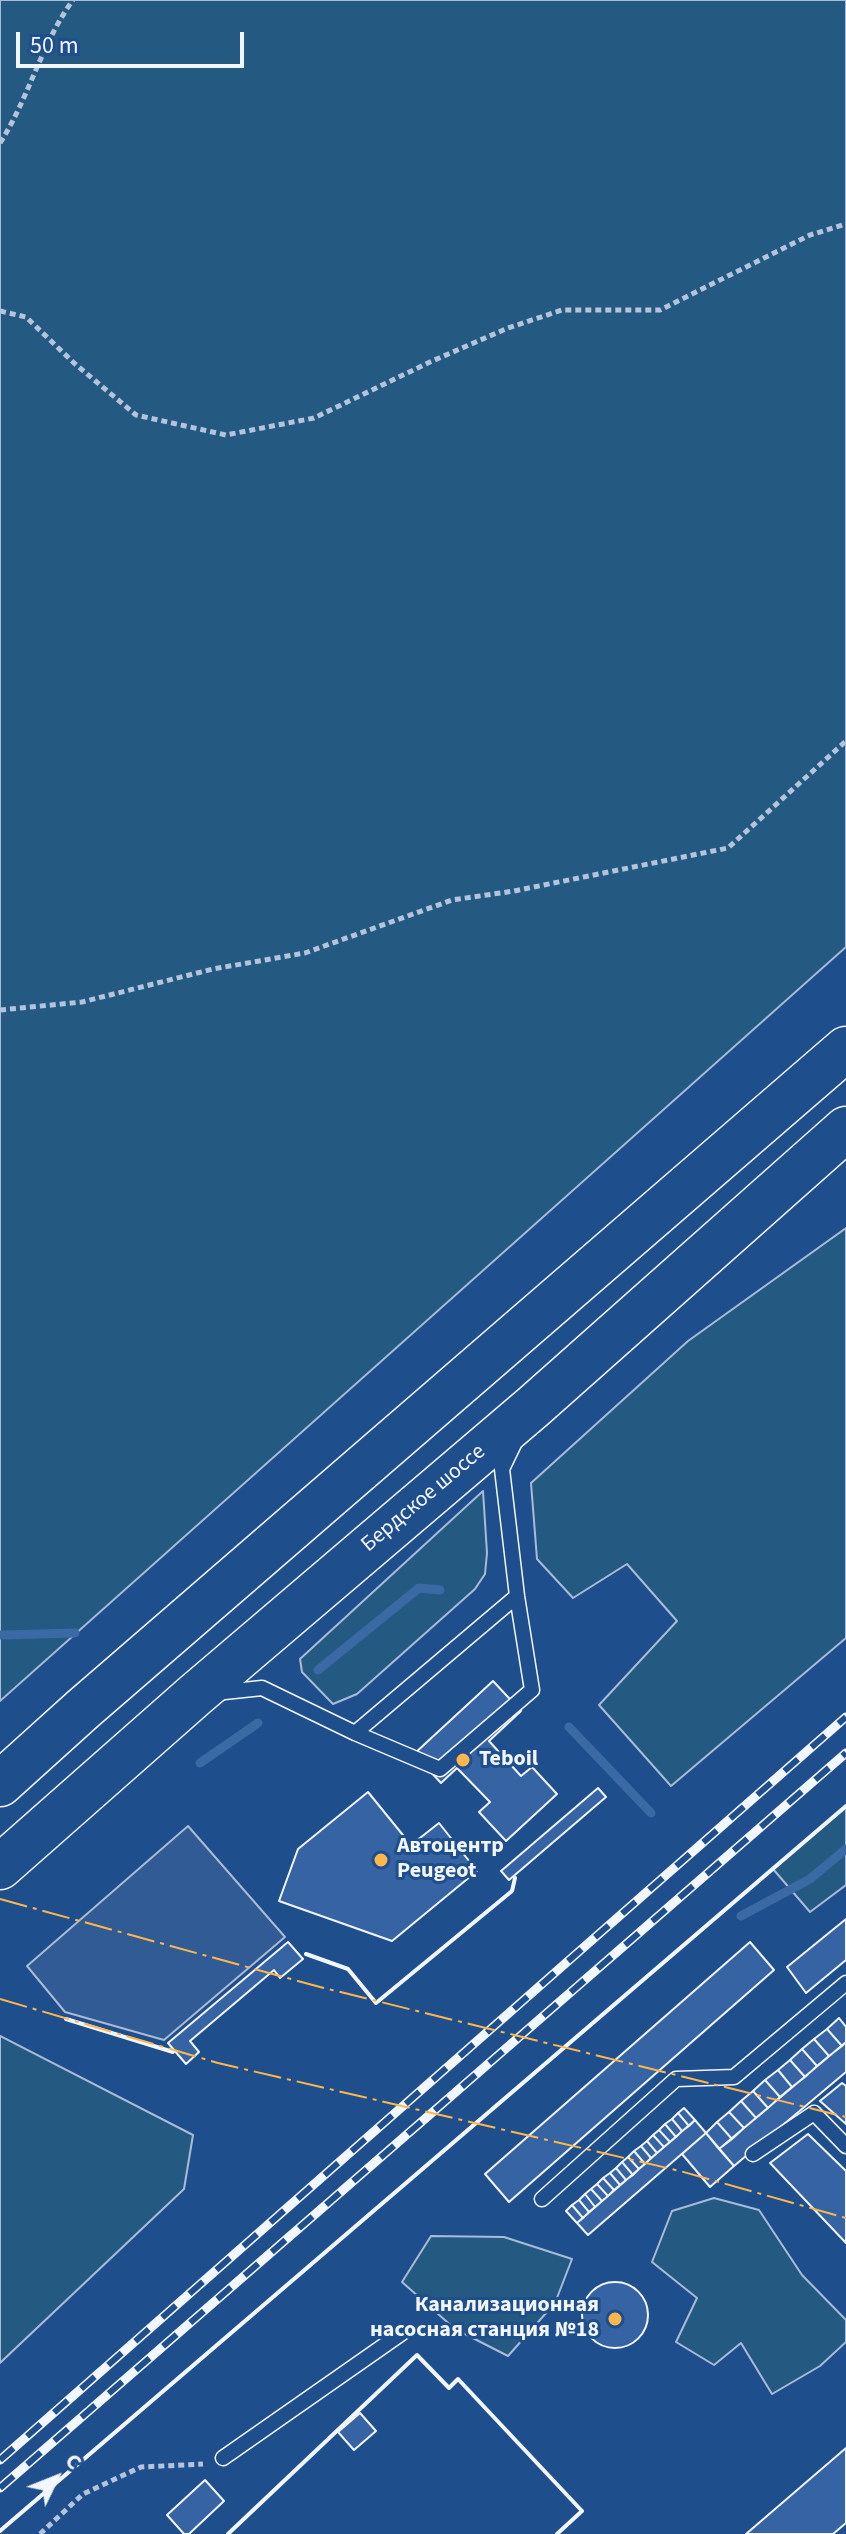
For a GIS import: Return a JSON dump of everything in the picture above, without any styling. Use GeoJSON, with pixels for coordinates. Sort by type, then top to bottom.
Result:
{"type":"FeatureCollection","features":[{"type":"Feature","properties":{"kind":"highway"},"geometry":{"type":"LineString","coordinates":[[0,1784],[846,1049]]}},
{"type":"Feature","properties":{"kind":"highway","name":"Бердское шоссе"},"geometry":{"type":"LineString","coordinates":[[0,1867],[195,1695],[533,1407],[846,1129]]}},
{"type":"Feature","properties":{"kind":"lane"},"geometry":{"type":"LineString","coordinates":[[195,1695],[262,1688],[355,1733],[440,1769],[532,1690],[502,1469],[533,1407]]}},
{"type":"Feature","properties":{"kind":"lane"},"geometry":{"type":"LineString","coordinates":[[355,1733],[517,1596]]}},
{"type":"Feature","properties":{"kind":"lane"},"geometry":{"type":"LineString","coordinates":[[542,2199],[676,2079],[734,2077],[846,1983]]}},
{"type":"Feature","properties":{"kind":"lane"},"geometry":{"type":"LineString","coordinates":[[753,2154],[814,2113],[846,2146]]}},
{"type":"Feature","properties":{"kind":"lane"},"geometry":{"type":"LineString","coordinates":[[223,2458],[402,2333]]}},
{"type":"Feature","properties":{"kind":"path"},"geometry":{"type":"LineString","coordinates":[[0,143],[15,119],[56,23],[73,0]]}},
{"type":"Feature","properties":{"kind":"path"},"geometry":{"type":"LineString","coordinates":[[0,311],[26,317],[74,363],[136,415],[226,435],[314,418],[508,328],[562,310],[660,310],[810,235],[846,224]]}},
{"type":"Feature","properties":{"kind":"path"},"geometry":{"type":"LineString","coordinates":[[0,1010],[82,1002],[213,969],[305,953],[452,900],[514,891],[728,848],[846,741]]}},
{"type":"Feature","properties":{"kind":"path"},"geometry":{"type":"LineString","coordinates":[[40,2534],[83,2494],[141,2467],[198,2466],[223,2458]]}},
{"type":"Feature","properties":{"kind":"shaded area"},"geometry":{"type":"Polygon","coordinates":[[[0,0],[846,0],[846,947],[0,1701],[0,0]]]}},
{"type":"Feature","properties":{"kind":"shaded area"},"geometry":{"type":"Polygon","coordinates":[[[846,1228],[846,1638],[671,1786],[599,1705],[677,1621],[627,1564],[573,1598],[537,1559],[531,1483],[688,1341],[846,1228]]]}},
{"type":"Feature","properties":{"kind":"shaded area"},"geometry":{"type":"Polygon","coordinates":[[[483,1491],[487,1553],[485,1574],[475,1589],[357,1694],[333,1704],[302,1672],[300,1659],[483,1491]]]}},
{"type":"Feature","properties":{"kind":"shaded area"},"geometry":{"type":"Polygon","coordinates":[[[846,1806],[846,1885],[810,1912],[773,1869],[846,1806]]]}},
{"type":"Feature","properties":{"kind":"shaded area"},"geometry":{"type":"Polygon","coordinates":[[[188,1826],[285,1937],[164,2040],[65,2012],[27,1966],[188,1826]]]}},
{"type":"Feature","properties":{"kind":"shaded area"},"geometry":{"type":"Polygon","coordinates":[[[0,2036],[193,2135],[184,2189],[0,2363],[0,2036]]]}},
{"type":"Feature","properties":{"kind":"shaded area"},"geometry":{"type":"Polygon","coordinates":[[[714,2198],[759,2210],[802,2275],[846,2320],[846,2342],[820,2366],[772,2394],[741,2343],[714,2365],[676,2342],[697,2298],[652,2262],[672,2211],[714,2198]]]}},
{"type":"Feature","properties":{"kind":"shaded area"},"geometry":{"type":"Polygon","coordinates":[[[431,2236],[504,2237],[572,2259],[555,2303],[508,2356],[455,2329],[402,2282],[431,2236]]]}},
{"type":"Feature","properties":{"kind":"building","name":"Teboil"},"geometry":{"type":"Polygon","coordinates":[[[493,1681],[521,1711],[489,1741],[521,1776],[532,1767],[557,1794],[506,1841],[479,1812],[490,1802],[457,1768],[441,1783],[414,1754],[493,1681]]]}},
{"type":"Feature","properties":{"kind":"building"},"geometry":{"type":"Polygon","coordinates":[[[598,1788],[606,1797],[509,1880],[501,1871],[598,1788]]]}},
{"type":"Feature","properties":{"kind":"building","name":"Автоцентр Peugeot"},"geometry":{"type":"Polygon","coordinates":[[[368,1792],[411,1845],[439,1823],[477,1871],[392,1941],[279,1901],[298,1849],[368,1792]]]}},
{"type":"Feature","properties":{"kind":"building"},"geometry":{"type":"Polygon","coordinates":[[[846,1919],[846,1960],[806,1993],[787,1967],[846,1919]]]}},
{"type":"Feature","properties":{"kind":"building"},"geometry":{"type":"Polygon","coordinates":[[[288,1942],[303,1959],[280,1978],[274,1970],[190,2041],[199,2052],[186,2064],[168,2043],[288,1942]]]}},
{"type":"Feature","properties":{"kind":"building"},"geometry":{"type":"Polygon","coordinates":[[[750,1942],[774,1970],[509,2202],[485,2174],[750,1942]]]}},
{"type":"Feature","properties":{"kind":"building"},"geometry":{"type":"Polygon","coordinates":[[[839,2018],[846,2027],[846,2042],[842,2046],[827,2029],[839,2018]]]}},
{"type":"Feature","properties":{"kind":"building"},"geometry":{"type":"Polygon","coordinates":[[[827,2029],[842,2046],[829,2056],[814,2039],[827,2029]]]}},
{"type":"Feature","properties":{"kind":"building"},"geometry":{"type":"Polygon","coordinates":[[[814,2039],[829,2056],[817,2066],[802,2049],[814,2039]]]}},
{"type":"Feature","properties":{"kind":"building"},"geometry":{"type":"Polygon","coordinates":[[[846,2042],[846,2072],[734,2166],[719,2149],[846,2042]]]}},
{"type":"Feature","properties":{"kind":"building"},"geometry":{"type":"Polygon","coordinates":[[[802,2049],[817,2066],[805,2077],[790,2060],[802,2049]]]}},
{"type":"Feature","properties":{"kind":"building"},"geometry":{"type":"Polygon","coordinates":[[[790,2060],[805,2077],[792,2087],[778,2070],[790,2060]]]}},
{"type":"Feature","properties":{"kind":"building"},"geometry":{"type":"Polygon","coordinates":[[[778,2070],[792,2087],[780,2097],[765,2080],[778,2070]]]}},
{"type":"Feature","properties":{"kind":"building"},"geometry":{"type":"Polygon","coordinates":[[[765,2080],[780,2097],[768,2108],[753,2091],[765,2080]]]}},
{"type":"Feature","properties":{"kind":"building"},"geometry":{"type":"Polygon","coordinates":[[[842,2083],[846,2086],[846,2124],[820,2101],[842,2083]]]}},
{"type":"Feature","properties":{"kind":"building"},"geometry":{"type":"Polygon","coordinates":[[[753,2091],[768,2108],[756,2118],[741,2101],[753,2091]]]}},
{"type":"Feature","properties":{"kind":"building"},"geometry":{"type":"Polygon","coordinates":[[[741,2101],[756,2118],[744,2128],[729,2112],[741,2101]]]}},
{"type":"Feature","properties":{"kind":"building"},"geometry":{"type":"Polygon","coordinates":[[[684,2108],[695,2120],[689,2126],[678,2113],[684,2108]]]}},
{"type":"Feature","properties":{"kind":"building"},"geometry":{"type":"Polygon","coordinates":[[[729,2112],[744,2128],[732,2139],[717,2122],[729,2112]]]}},
{"type":"Feature","properties":{"kind":"building"},"geometry":{"type":"Polygon","coordinates":[[[678,2113],[689,2126],[682,2131],[672,2119],[678,2113]]]}},
{"type":"Feature","properties":{"kind":"building"},"geometry":{"type":"Polygon","coordinates":[[[672,2119],[682,2131],[676,2137],[665,2124],[672,2119]]]}},
{"type":"Feature","properties":{"kind":"building"},"geometry":{"type":"Polygon","coordinates":[[[695,2120],[706,2133],[588,2235],[577,2223],[695,2120]]]}},
{"type":"Feature","properties":{"kind":"building"},"geometry":{"type":"Polygon","coordinates":[[[717,2122],[732,2139],[719,2149],[706,2133],[717,2122]]]}},
{"type":"Feature","properties":{"kind":"building"},"geometry":{"type":"Polygon","coordinates":[[[665,2124],[676,2137],[670,2142],[659,2130],[665,2124]]]}},
{"type":"Feature","properties":{"kind":"building"},"geometry":{"type":"Polygon","coordinates":[[[659,2130],[670,2142],[664,2147],[653,2135],[659,2130]]]}},
{"type":"Feature","properties":{"kind":"building"},"geometry":{"type":"Polygon","coordinates":[[[706,2133],[734,2166],[710,2187],[682,2154],[706,2133]]]}},
{"type":"Feature","properties":{"kind":"building"},"geometry":{"type":"Polygon","coordinates":[[[808,2134],[846,2171],[846,2243],[770,2163],[808,2134]]]}},
{"type":"Feature","properties":{"kind":"building"},"geometry":{"type":"Polygon","coordinates":[[[653,2135],[664,2147],[657,2153],[647,2141],[653,2135]]]}},
{"type":"Feature","properties":{"kind":"building"},"geometry":{"type":"Polygon","coordinates":[[[647,2141],[657,2153],[651,2158],[641,2146],[647,2141]]]}},
{"type":"Feature","properties":{"kind":"building"},"geometry":{"type":"Polygon","coordinates":[[[641,2146],[651,2158],[645,2164],[634,2151],[641,2146]]]}},
{"type":"Feature","properties":{"kind":"building"},"geometry":{"type":"Polygon","coordinates":[[[634,2151],[645,2164],[639,2169],[628,2157],[634,2151]]]}},
{"type":"Feature","properties":{"kind":"building"},"geometry":{"type":"Polygon","coordinates":[[[628,2157],[639,2169],[633,2175],[622,2162],[628,2157]]]}},
{"type":"Feature","properties":{"kind":"building"},"geometry":{"type":"Polygon","coordinates":[[[622,2162],[633,2175],[626,2180],[616,2168],[622,2162]]]}},
{"type":"Feature","properties":{"kind":"building"},"geometry":{"type":"Polygon","coordinates":[[[616,2168],[626,2180],[620,2185],[610,2173],[616,2168]]]}},
{"type":"Feature","properties":{"kind":"building"},"geometry":{"type":"Polygon","coordinates":[[[610,2173],[620,2185],[614,2190],[603,2178],[610,2173]]]}},
{"type":"Feature","properties":{"kind":"building"},"geometry":{"type":"Polygon","coordinates":[[[603,2178],[614,2190],[608,2196],[597,2184],[603,2178]]]}},
{"type":"Feature","properties":{"kind":"building"},"geometry":{"type":"Polygon","coordinates":[[[597,2184],[608,2196],[602,2201],[591,2189],[597,2184]]]}},
{"type":"Feature","properties":{"kind":"building"},"geometry":{"type":"Polygon","coordinates":[[[591,2189],[602,2201],[595,2207],[585,2194],[591,2189]]]}},
{"type":"Feature","properties":{"kind":"building"},"geometry":{"type":"Polygon","coordinates":[[[585,2194],[595,2207],[589,2212],[579,2200],[585,2194]]]}},
{"type":"Feature","properties":{"kind":"building"},"geometry":{"type":"Polygon","coordinates":[[[579,2200],[589,2212],[583,2218],[572,2205],[579,2200]]]}},
{"type":"Feature","properties":{"kind":"building"},"geometry":{"type":"Polygon","coordinates":[[[572,2205],[583,2218],[577,2223],[566,2211],[572,2205]]]}},
{"type":"Feature","properties":{"kind":"building","name":"Канализационная насосная станция №18"},"geometry":{"type":"Polygon","coordinates":[[[608,2282],[622,2282],[634,2287],[643,2296],[648,2315],[646,2328],[639,2339],[622,2348],[608,2348],[596,2343],[587,2334],[582,2322],[582,2308],[587,2296],[596,2287],[608,2282]]]}},
{"type":"Feature","properties":{"kind":"building"},"geometry":{"type":"Polygon","coordinates":[[[360,2413],[376,2431],[354,2450],[338,2432],[360,2413]]]}},
{"type":"Feature","properties":{"kind":"building"},"geometry":{"type":"Polygon","coordinates":[[[846,2448],[846,2523],[833,2534],[746,2534],[846,2448]]]}},
{"type":"Feature","properties":{"kind":"building"},"geometry":{"type":"Polygon","coordinates":[[[205,2480],[224,2501],[189,2534],[184,2534],[167,2515],[205,2480]]]}},
{"type":"Feature","properties":{"kind":"waterway"},"geometry":{"type":"LineString","coordinates":[[318,1670],[419,1588],[440,1590]]}},
{"type":"Feature","properties":{"kind":"waterway"},"geometry":{"type":"LineString","coordinates":[[0,1635],[75,1633]]}},
{"type":"Feature","properties":{"kind":"waterway"},"geometry":{"type":"LineString","coordinates":[[200,1763],[258,1723]]}},
{"type":"Feature","properties":{"kind":"waterway"},"geometry":{"type":"LineString","coordinates":[[569,1727],[651,1813]]}},
{"type":"Feature","properties":{"kind":"waterway"},"geometry":{"type":"LineString","coordinates":[[741,1916],[810,1879],[846,1849]]}},
{"type":"Feature","properties":{"kind":"railway"},"geometry":{"type":"LineString","coordinates":[[0,2460],[846,1717]]}},
{"type":"Feature","properties":{"kind":"railway"},"geometry":{"type":"LineString","coordinates":[[0,2488],[846,1753]]}},
{"type":"Feature","properties":{"kind":"wall"},"geometry":{"type":"LineString","coordinates":[[0,2531],[846,1806]]}},
{"type":"Feature","properties":{"kind":"wall"},"geometry":{"type":"LineString","coordinates":[[306,1954],[348,1969],[376,2003],[512,1891],[515,1878]]}},
{"type":"Feature","properties":{"kind":"wall"},"geometry":{"type":"LineString","coordinates":[[66,2019],[173,2052]]}},
{"type":"Feature","properties":{"kind":"wall"},"geometry":{"type":"LineString","coordinates":[[228,2534],[417,2355],[449,2388],[458,2379],[582,2511],[557,2534]]}},
{"type":"Feature","properties":{"kind":"power"},"geometry":{"type":"LineString","coordinates":[[0,1899],[320,1987],[846,2117]]}},
{"type":"Feature","properties":{"kind":"power"},"geometry":{"type":"LineString","coordinates":[[0,1999],[218,2063],[680,2171],[846,2218]]}},
{"type":"Feature","properties":{"kind":"place","name":"Teboil"},"geometry":{"type":"Point","coordinates":[463,1760]}},
{"type":"Feature","properties":{"kind":"place","name":"Автоцентр Peugeot"},"geometry":{"type":"Point","coordinates":[381,1860]}},
{"type":"Feature","properties":{"kind":"place","name":"Канализационная насосная станция №18"},"geometry":{"type":"Point","coordinates":[615,2319]}}]}
